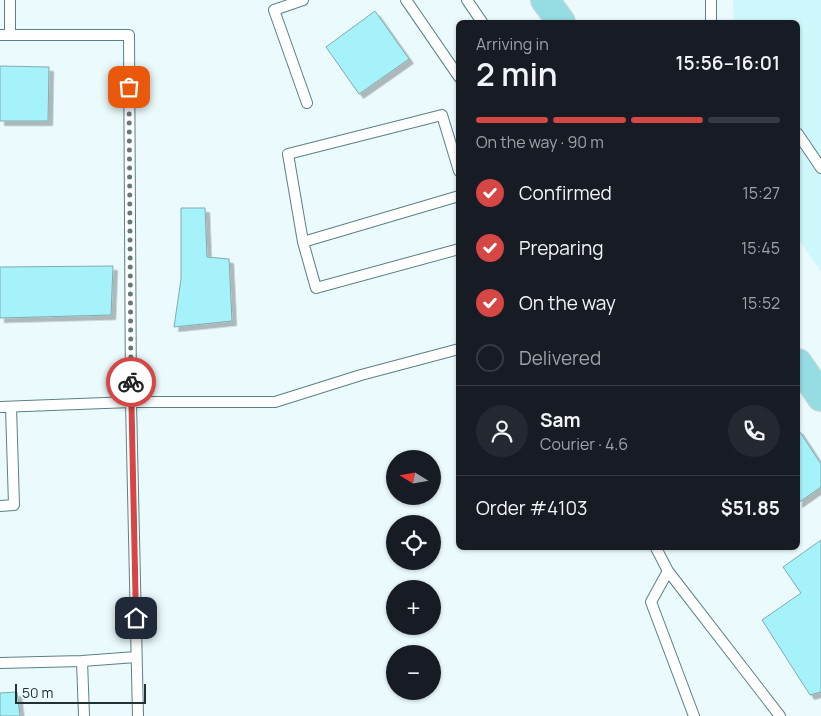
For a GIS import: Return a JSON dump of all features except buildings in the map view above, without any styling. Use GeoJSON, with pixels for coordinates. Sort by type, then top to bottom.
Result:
{"type":"FeatureCollection","features":[{"type":"Feature","properties":{"kind":"main road"},"geometry":{"type":"LineString","coordinates":[[545,0],[560,20]]}},
{"type":"Feature","properties":{"kind":"main road"},"geometry":{"type":"LineString","coordinates":[[800,366],[821,397]]}},
{"type":"Feature","properties":{"kind":"lane"},"geometry":{"type":"LineString","coordinates":[[10,0],[5,35],[129,35],[132,402],[138,716]]}},
{"type":"Feature","properties":{"kind":"lane"},"geometry":{"type":"LineString","coordinates":[[303,0],[274,10],[307,102]]}},
{"type":"Feature","properties":{"kind":"lane"},"geometry":{"type":"LineString","coordinates":[[406,0],[456,73]]}},
{"type":"Feature","properties":{"kind":"lane"},"geometry":{"type":"LineString","coordinates":[[467,0],[481,20]]}},
{"type":"Feature","properties":{"kind":"lane"},"geometry":{"type":"LineString","coordinates":[[711,0],[711,20]]}},
{"type":"Feature","properties":{"kind":"lane"},"geometry":{"type":"LineString","coordinates":[[456,161],[442,115],[288,154],[303,242],[316,288],[456,250]]}},
{"type":"Feature","properties":{"kind":"lane"},"geometry":{"type":"LineString","coordinates":[[800,137],[821,168]]}},
{"type":"Feature","properties":{"kind":"lane"},"geometry":{"type":"LineString","coordinates":[[303,242],[456,197]]}},
{"type":"Feature","properties":{"kind":"lane"},"geometry":{"type":"LineString","coordinates":[[0,407],[132,402],[275,402],[360,375],[456,350]]}},
{"type":"Feature","properties":{"kind":"lane"},"geometry":{"type":"LineString","coordinates":[[0,506],[14,505],[11,406]]}},
{"type":"Feature","properties":{"kind":"lane"},"geometry":{"type":"LineString","coordinates":[[657,550],[668,572],[780,716]]}},
{"type":"Feature","properties":{"kind":"lane"},"geometry":{"type":"LineString","coordinates":[[668,572],[651,602],[694,716]]}},
{"type":"Feature","properties":{"kind":"lane"},"geometry":{"type":"LineString","coordinates":[[0,663],[82,661],[136,657]]}},
{"type":"Feature","properties":{"kind":"lane"},"geometry":{"type":"LineString","coordinates":[[82,661],[84,716]]}},
{"type":"Feature","properties":{"kind":"shaded area"},"geometry":{"type":"Polygon","coordinates":[[[733,0],[821,0],[821,272],[800,242],[800,20],[734,20],[733,0]]]}},
{"type":"Feature","properties":{"kind":"way so far"},"geometry":{"type":"LineString","coordinates":[[129,87],[131,382]]}},
{"type":"Feature","properties":{"kind":"route"},"geometry":{"type":"LineString","coordinates":[[131,382],[136,618]]}}]}
